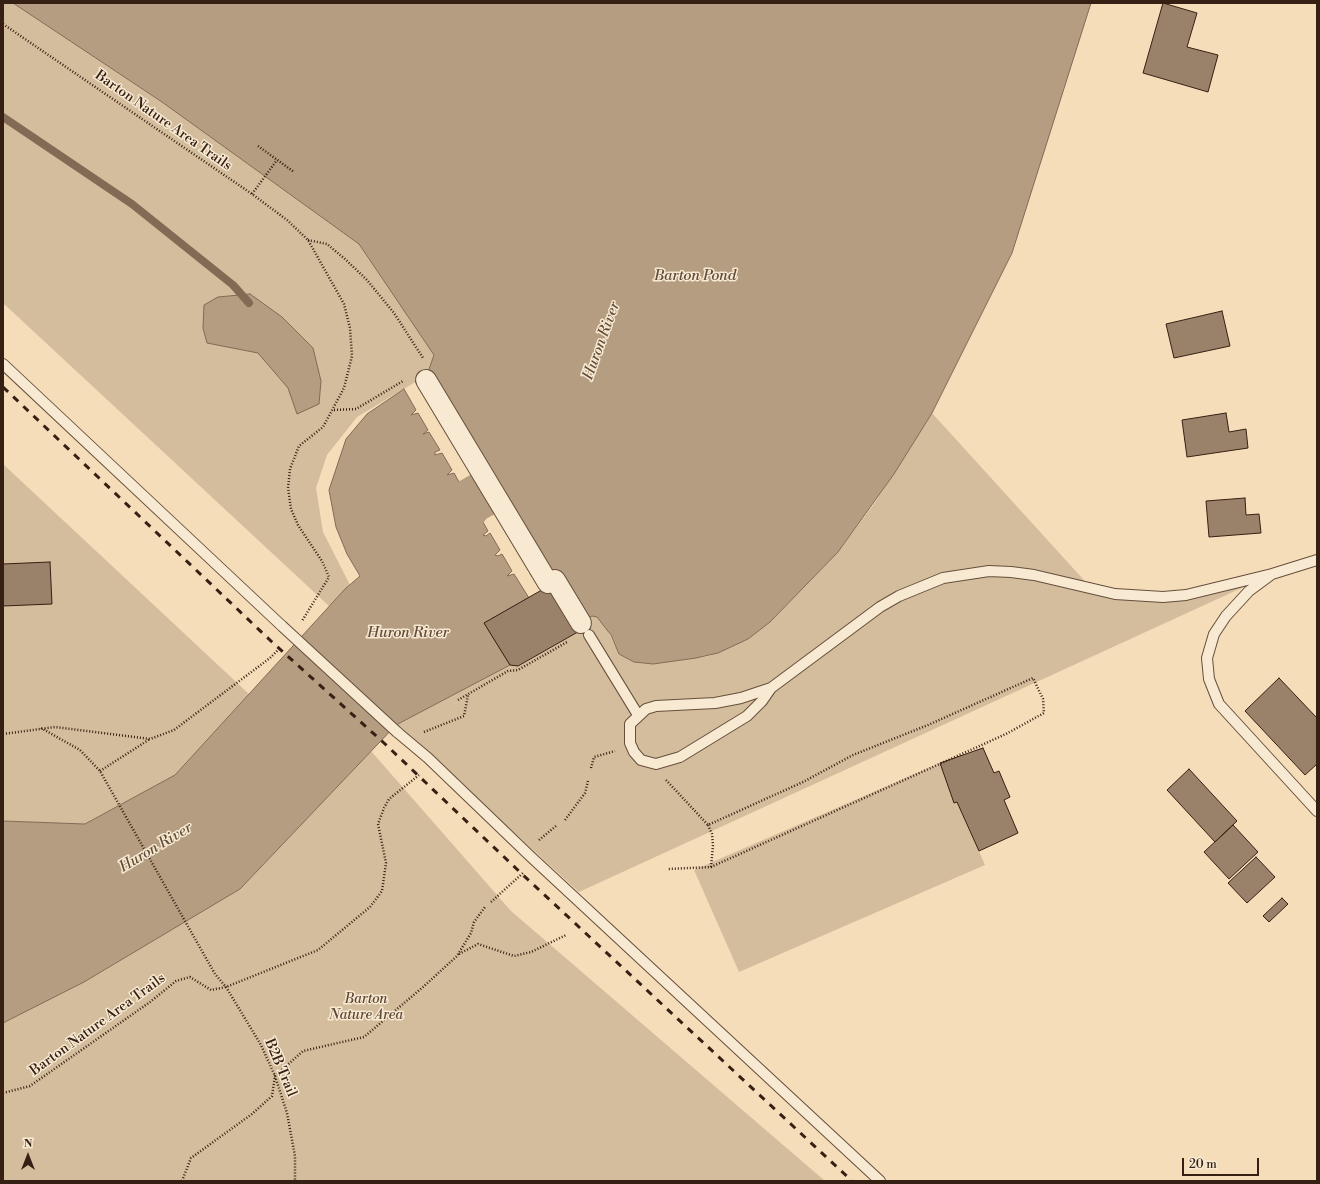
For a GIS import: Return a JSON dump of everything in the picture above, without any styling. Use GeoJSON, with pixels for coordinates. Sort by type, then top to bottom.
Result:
{"type":"FeatureCollection","features":[{"type":"Feature","properties":{"kind":"street"},"geometry":{"type":"LineString","coordinates":[[418,378],[548,583],[554,580],[585,629]]}},
{"type":"Feature","properties":{"kind":"lane"},"geometry":{"type":"LineString","coordinates":[[3,364],[282,626],[397,732],[428,758],[530,856],[880,1181]]}},
{"type":"Feature","properties":{"kind":"lane"},"geometry":{"type":"LineString","coordinates":[[771,688],[762,701],[747,716],[717,736],[680,757],[656,764],[641,760],[634,752],[629,734],[630,724],[638,715],[656,706],[715,704],[741,698],[771,688],[880,607],[899,596],[942,578],[983,572],[1011,572],[1034,575],[1115,594],[1163,597],[1186,595],[1272,574],[1313,561],[1317,551]]}},
{"type":"Feature","properties":{"kind":"lane"},"geometry":{"type":"LineString","coordinates":[[1272,574],[1237,602],[1214,634],[1207,658],[1209,679],[1214,696],[1222,709],[1317,811]]}},
{"type":"Feature","properties":{"kind":"lane"},"geometry":{"type":"LineString","coordinates":[[585,629],[638,715]]}},
{"type":"Feature","properties":{"kind":"path","name":"Barton Nature Area Trails"},"geometry":{"type":"LineString","coordinates":[[3,24],[252,194],[287,220],[308,240],[344,304],[351,336],[352,356],[349,374],[334,410],[323,427],[299,446],[290,469],[288,488],[291,509],[298,525],[322,561],[329,577],[299,627]]}},
{"type":"Feature","properties":{"kind":"path"},"geometry":{"type":"LineString","coordinates":[[258,146],[294,172]]}},
{"type":"Feature","properties":{"kind":"path"},"geometry":{"type":"LineString","coordinates":[[252,194],[277,160]]}},
{"type":"Feature","properties":{"kind":"path"},"geometry":{"type":"LineString","coordinates":[[308,240],[327,244],[367,280],[394,313],[424,360]]}},
{"type":"Feature","properties":{"kind":"path"},"geometry":{"type":"LineString","coordinates":[[334,410],[356,409],[418,378]]}},
{"type":"Feature","properties":{"kind":"path"},"geometry":{"type":"LineString","coordinates":[[40,728],[62,738],[80,750],[100,771],[150,739],[174,730],[270,658],[285,642]]}},
{"type":"Feature","properties":{"kind":"path"},"geometry":{"type":"LineString","coordinates":[[458,700],[508,671],[518,670],[564,643]]}},
{"type":"Feature","properties":{"kind":"path"},"geometry":{"type":"LineString","coordinates":[[668,869],[711,866],[1006,734],[1044,713],[1043,699],[1033,678],[853,755],[803,782],[708,825]]}},
{"type":"Feature","properties":{"kind":"path"},"geometry":{"type":"LineString","coordinates":[[428,758],[434,748],[423,733],[464,716],[468,695]]}},
{"type":"Feature","properties":{"kind":"path"},"geometry":{"type":"LineString","coordinates":[[3,734],[56,727],[150,739]]}},
{"type":"Feature","properties":{"kind":"path"},"geometry":{"type":"LineString","coordinates":[[591,768],[594,757],[632,746]]}},
{"type":"Feature","properties":{"kind":"path","name":"Barton Nature Area Trails"},"geometry":{"type":"LineString","coordinates":[[3,1094],[30,1086],[150,1002],[176,980],[190,977],[211,990],[226,986],[318,950],[370,907],[382,891],[386,863],[378,824],[384,808],[390,799],[419,775],[428,758]]}},
{"type":"Feature","properties":{"kind":"path"},"geometry":{"type":"LineString","coordinates":[[652,763],[708,825],[713,839],[711,866]]}},
{"type":"Feature","properties":{"kind":"path","name":"B2B Trail"},"geometry":{"type":"LineString","coordinates":[[100,771],[215,974],[226,986],[261,1046],[275,1076],[287,1113],[295,1156],[295,1181]]}},
{"type":"Feature","properties":{"kind":"path"},"geometry":{"type":"LineString","coordinates":[[565,820],[585,792],[588,781]]}},
{"type":"Feature","properties":{"kind":"path"},"geometry":{"type":"LineString","coordinates":[[457,956],[471,933],[474,922],[485,907]]}},
{"type":"Feature","properties":{"kind":"path"},"geometry":{"type":"LineString","coordinates":[[182,1181],[191,1158],[252,1114],[272,1096],[275,1076],[303,1052],[364,1037],[457,956],[478,944],[514,956],[531,952],[566,935]]}},
{"type":"Feature","properties":{"kind":"green space"},"geometry":{"type":"Polygon","coordinates":[[[3,3],[13,3],[162,102],[359,244],[434,355],[427,375],[357,417],[327,455],[316,488],[323,532],[350,585],[329,606],[3,303],[3,3]]]}},
{"type":"Feature","properties":{"kind":"green space"},"geometry":{"type":"Polygon","coordinates":[[[932,413],[1092,589],[1163,597],[1272,574],[579,892],[396,725],[510,665],[519,666],[583,629],[581,623],[592,616],[597,617],[605,625],[619,654],[634,662],[653,664],[709,656],[748,639],[770,622],[838,552],[874,504],[932,413]]]}},
{"type":"Feature","properties":{"kind":"green space"},"geometry":{"type":"Polygon","coordinates":[[[3,464],[249,694],[175,775],[85,824],[3,821],[3,464]]]}},
{"type":"Feature","properties":{"kind":"green space","name":"Barton Nature Area"},"geometry":{"type":"Polygon","coordinates":[[[371,751],[511,911],[825,1181],[3,1181],[3,1023],[84,982],[240,889],[371,751]]]}},
{"type":"Feature","properties":{"kind":"green space"},"geometry":{"type":"Polygon","coordinates":[[[940,763],[985,865],[739,972],[694,870],[940,763]]]}},
{"type":"Feature","properties":{"kind":"water","name":"Barton Pond"},"geometry":{"type":"Polygon","coordinates":[[[13,3],[1091,3],[1012,253],[932,413],[894,474],[838,552],[770,622],[748,639],[718,653],[696,658],[653,664],[634,662],[619,654],[611,635],[597,617],[592,616],[581,623],[427,375],[434,355],[359,244],[162,102],[13,3]]]}},
{"type":"Feature","properties":{"kind":"water"},"geometry":{"type":"Polygon","coordinates":[[[250,294],[282,317],[313,348],[321,381],[319,404],[297,414],[288,388],[258,353],[207,343],[203,328],[204,305],[218,297],[250,294]]]}},
{"type":"Feature","properties":{"kind":"water","name":"Huron River"},"geometry":{"type":"Polygon","coordinates":[[[404,389],[416,410],[411,415],[418,413],[428,430],[423,434],[429,432],[440,450],[435,452],[435,455],[442,453],[452,470],[447,475],[454,473],[464,491],[459,495],[465,494],[476,510],[471,515],[478,513],[488,531],[483,535],[486,536],[490,533],[500,550],[495,555],[498,556],[502,554],[512,571],[507,576],[514,574],[529,598],[484,623],[510,665],[396,725],[240,889],[84,982],[3,1023],[3,821],[85,824],[175,775],[345,589],[360,576],[347,554],[336,527],[329,490],[346,439],[367,414],[404,389]]]}},
{"type":"Feature","properties":{"kind":"building"},"geometry":{"type":"Polygon","coordinates":[[[1163,3],[1197,13],[1187,47],[1218,55],[1208,92],[1143,73],[1163,3]]]}},
{"type":"Feature","properties":{"kind":"building"},"geometry":{"type":"Polygon","coordinates":[[[1222,311],[1230,346],[1174,358],[1166,324],[1222,311]]]}},
{"type":"Feature","properties":{"kind":"building"},"geometry":{"type":"Polygon","coordinates":[[[1226,413],[1229,432],[1246,429],[1248,448],[1187,457],[1182,420],[1226,413]]]}},
{"type":"Feature","properties":{"kind":"building"},"geometry":{"type":"Polygon","coordinates":[[[1245,498],[1246,515],[1259,514],[1261,533],[1209,537],[1206,501],[1245,498]]]}},
{"type":"Feature","properties":{"kind":"building"},"geometry":{"type":"Polygon","coordinates":[[[50,562],[52,604],[3,606],[3,564],[50,562]]]}},
{"type":"Feature","properties":{"kind":"building"},"geometry":{"type":"Polygon","coordinates":[[[554,583],[583,629],[518,666],[510,665],[484,623],[554,583]]]}},
{"type":"Feature","properties":{"kind":"building"},"geometry":{"type":"Polygon","coordinates":[[[1279,678],[1317,718],[1317,764],[1305,775],[1245,711],[1279,678]]]}},
{"type":"Feature","properties":{"kind":"building"},"geometry":{"type":"Polygon","coordinates":[[[983,748],[994,773],[999,771],[1010,797],[1004,800],[1018,833],[979,851],[957,802],[954,803],[940,763],[983,748]]]}},
{"type":"Feature","properties":{"kind":"building"},"geometry":{"type":"Polygon","coordinates":[[[1189,769],[1237,821],[1215,842],[1167,790],[1189,769]]]}},
{"type":"Feature","properties":{"kind":"building"},"geometry":{"type":"Polygon","coordinates":[[[1233,825],[1258,852],[1229,879],[1204,852],[1233,825]]]}},
{"type":"Feature","properties":{"kind":"building"},"geometry":{"type":"Polygon","coordinates":[[[1256,857],[1275,877],[1247,903],[1228,883],[1256,857]]]}},
{"type":"Feature","properties":{"kind":"building"},"geometry":{"type":"Polygon","coordinates":[[[1282,898],[1288,904],[1269,922],[1263,916],[1282,898]]]}},
{"type":"Feature","properties":{"kind":"waterway"},"geometry":{"type":"LineString","coordinates":[[3,117],[132,204],[233,285],[249,303]]}},
{"type":"Feature","properties":{"kind":"waterway","name":"Huron River"},"geometry":{"type":"LineString","coordinates":[[432,552],[471,501],[494,488],[528,451]]}},
{"type":"Feature","properties":{"kind":"railway"},"geometry":{"type":"LineString","coordinates":[[3,387],[272,642],[384,743],[522,874],[852,1181]]}}]}
